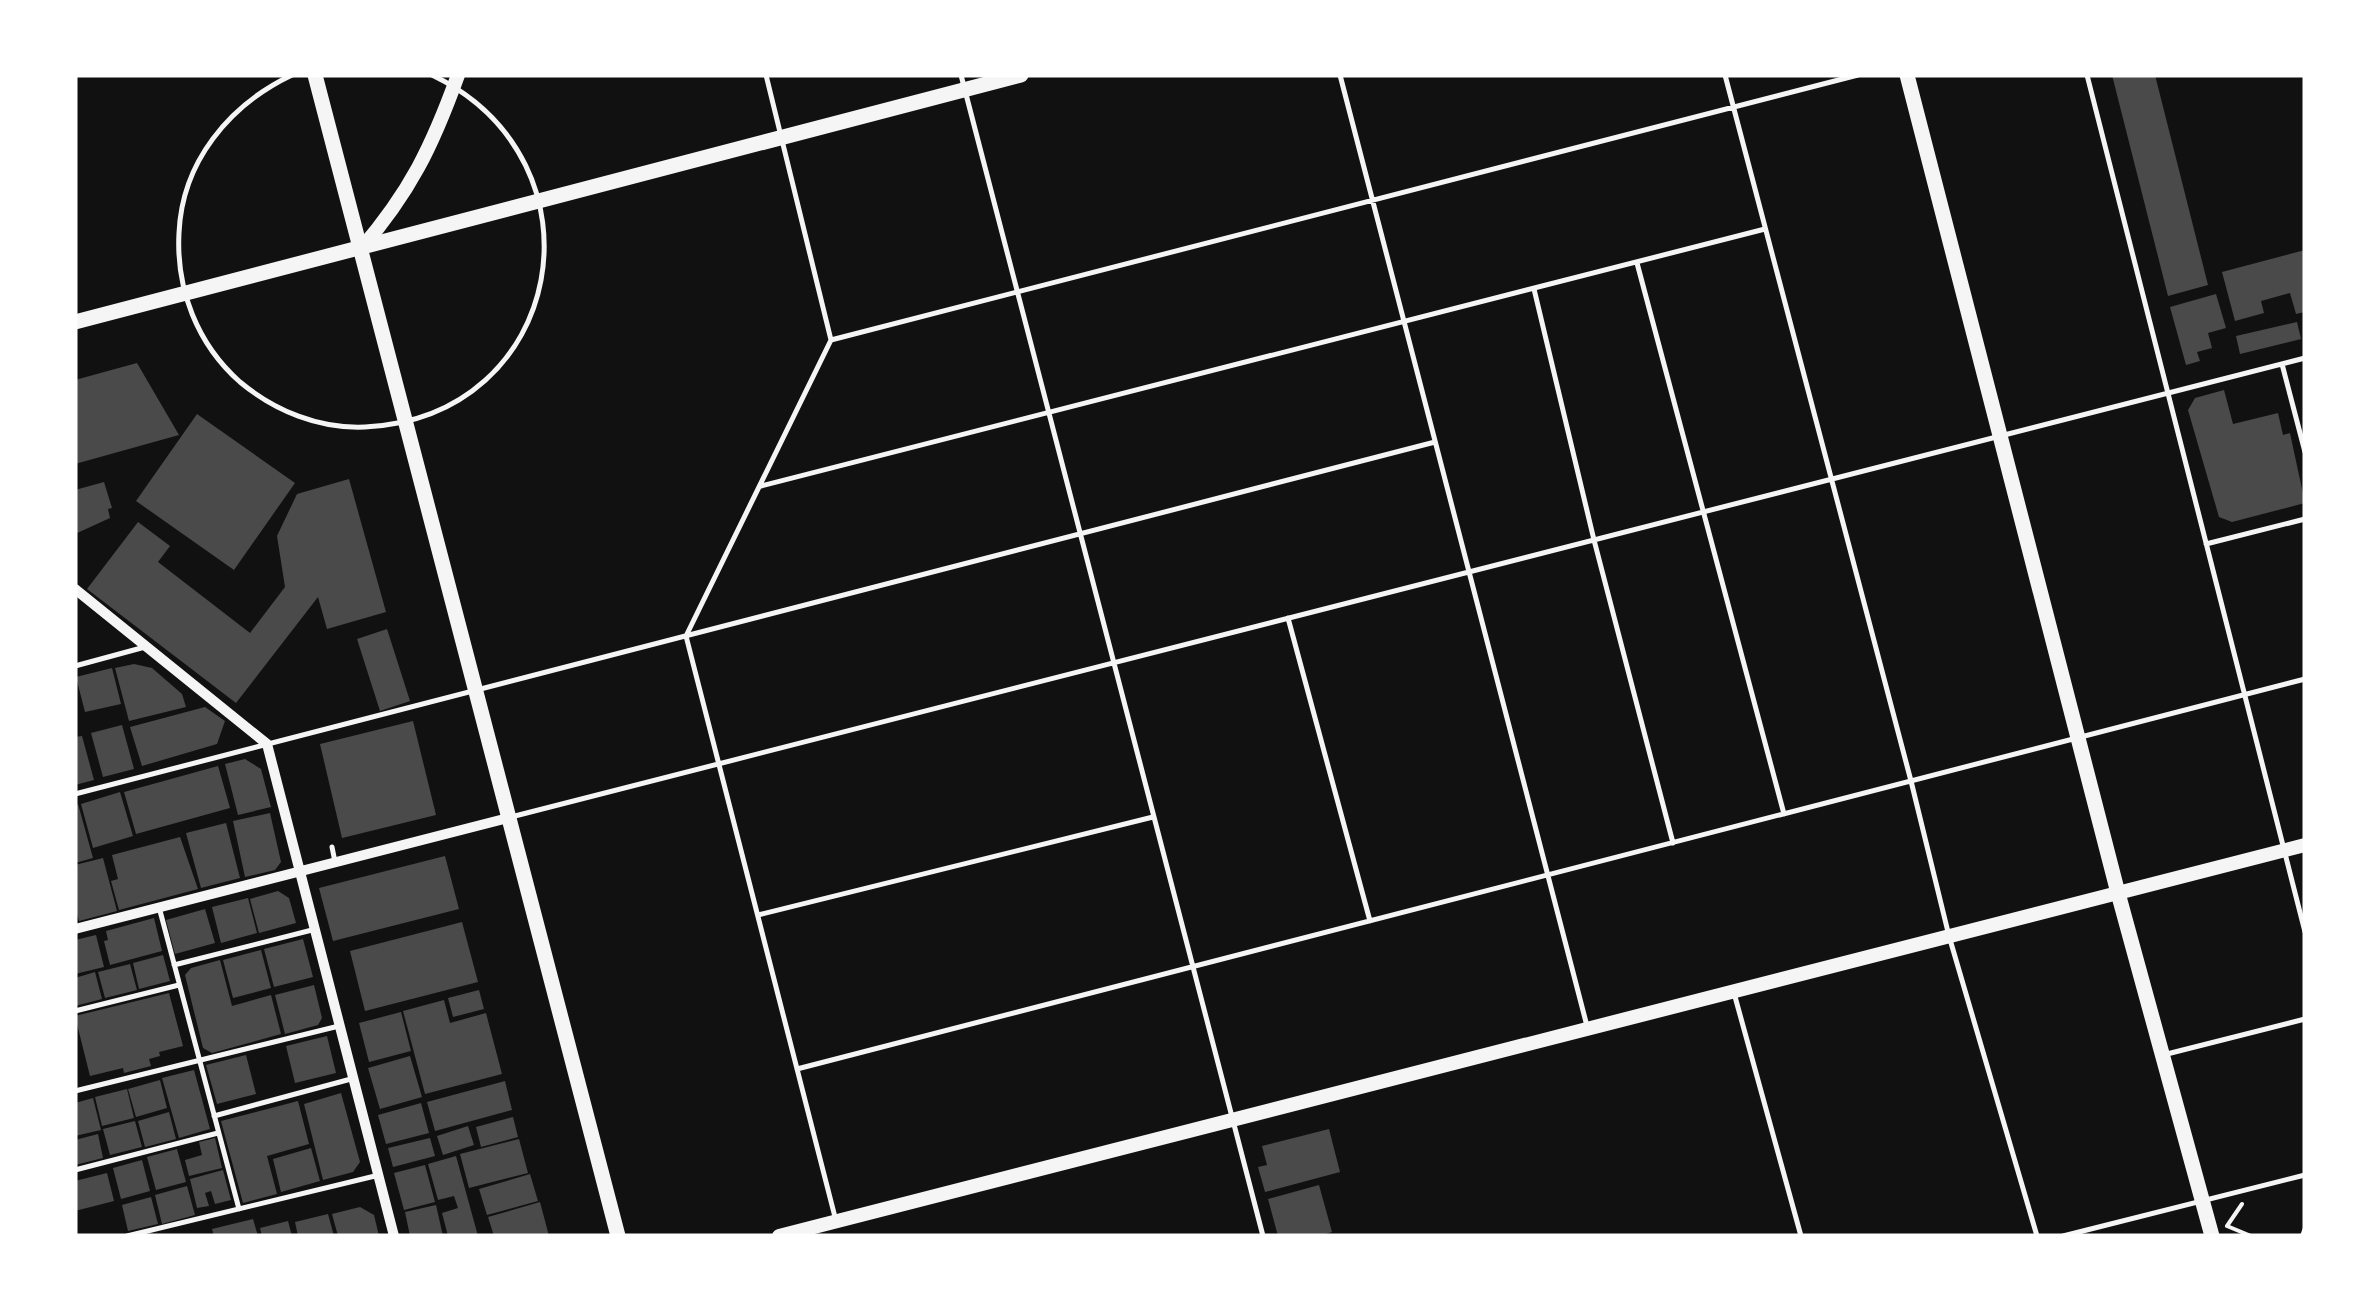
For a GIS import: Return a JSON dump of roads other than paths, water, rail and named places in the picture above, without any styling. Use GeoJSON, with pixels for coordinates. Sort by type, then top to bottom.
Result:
{"type":"FeatureCollection","features":[{"type":"Feature","properties":{"kind":"main road"},"geometry":{"type":"LineString","coordinates":[[315,75],[618,1236]]}},
{"type":"Feature","properties":{"kind":"main road"},"geometry":{"type":"LineString","coordinates":[[75,322],[782,138],[962,82],[1022,75]]}},
{"type":"Feature","properties":{"kind":"main road"},"geometry":{"type":"LineString","coordinates":[[1907,75],[2118,893],[2212,1236]]}},
{"type":"Feature","properties":{"kind":"street"},"geometry":{"type":"LineString","coordinates":[[360,250],[385,222],[421,166],[445,115],[456,80]]}},
{"type":"Feature","properties":{"kind":"street"},"geometry":{"type":"LineString","coordinates":[[75,589],[267,744],[394,1236]]}},
{"type":"Feature","properties":{"kind":"street"},"geometry":{"type":"LineString","coordinates":[[75,929],[508,818]]}},
{"type":"Feature","properties":{"kind":"street"},"geometry":{"type":"LineString","coordinates":[[779,1236],[2305,846]]}},
{"type":"Feature","properties":{"kind":"lane"},"geometry":{"type":"LineString","coordinates":[[292,75],[268,86],[230,116],[196,166],[179,224],[178,248],[185,295],[203,338],[232,374],[269,403],[312,421],[345,427],[405,422],[439,410],[470,392],[497,368],[518,340],[534,308],[544,273],[546,237],[541,202],[529,167],[510,135],[456,80],[432,75]]}},
{"type":"Feature","properties":{"kind":"lane"},"geometry":{"type":"LineString","coordinates":[[766,75],[831,340],[686,636],[836,1221]]}},
{"type":"Feature","properties":{"kind":"lane"},"geometry":{"type":"LineString","coordinates":[[1340,75],[1588,1029]]}},
{"type":"Feature","properties":{"kind":"lane"},"geometry":{"type":"LineString","coordinates":[[1725,75],[1949,936],[2037,1236]]}},
{"type":"Feature","properties":{"kind":"lane"},"geometry":{"type":"LineString","coordinates":[[831,340],[1858,75]]}},
{"type":"Feature","properties":{"kind":"lane"},"geometry":{"type":"LineString","coordinates":[[2086,75],[2305,932]]}},
{"type":"Feature","properties":{"kind":"lane"},"geometry":{"type":"LineString","coordinates":[[962,82],[1263,1236]]}},
{"type":"Feature","properties":{"kind":"lane"},"geometry":{"type":"LineString","coordinates":[[760,486],[1765,229]]}},
{"type":"Feature","properties":{"kind":"lane"},"geometry":{"type":"LineString","coordinates":[[1637,262],[1784,814]]}},
{"type":"Feature","properties":{"kind":"lane"},"geometry":{"type":"LineString","coordinates":[[1534,289],[1673,843]]}},
{"type":"Feature","properties":{"kind":"lane"},"geometry":{"type":"LineString","coordinates":[[508,818],[2305,358]]}},
{"type":"Feature","properties":{"kind":"lane"},"geometry":{"type":"LineString","coordinates":[[2282,364],[2305,452]]}},
{"type":"Feature","properties":{"kind":"lane"},"geometry":{"type":"LineString","coordinates":[[75,794],[1435,442]]}},
{"type":"Feature","properties":{"kind":"lane"},"geometry":{"type":"LineString","coordinates":[[2206,544],[2305,519]]}},
{"type":"Feature","properties":{"kind":"lane"},"geometry":{"type":"LineString","coordinates":[[1288,618],[1370,921]]}},
{"type":"Feature","properties":{"kind":"lane"},"geometry":{"type":"LineString","coordinates":[[75,666],[145,647]]}},
{"type":"Feature","properties":{"kind":"lane"},"geometry":{"type":"LineString","coordinates":[[797,1069],[2305,679]]}},
{"type":"Feature","properties":{"kind":"lane"},"geometry":{"type":"LineString","coordinates":[[758,915],[1154,816]]}},
{"type":"Feature","properties":{"kind":"lane"},"geometry":{"type":"LineString","coordinates":[[332,847],[335,862]]}},
{"type":"Feature","properties":{"kind":"lane"},"geometry":{"type":"LineString","coordinates":[[158,908],[238,1208]]}},
{"type":"Feature","properties":{"kind":"lane"},"geometry":{"type":"LineString","coordinates":[[174,965],[316,929]]}},
{"type":"Feature","properties":{"kind":"lane"},"geometry":{"type":"LineString","coordinates":[[75,1011],[179,986]]}},
{"type":"Feature","properties":{"kind":"lane"},"geometry":{"type":"LineString","coordinates":[[1734,992],[1800,1236]]}},
{"type":"Feature","properties":{"kind":"lane"},"geometry":{"type":"LineString","coordinates":[[2161,1056],[2305,1019]]}},
{"type":"Feature","properties":{"kind":"lane"},"geometry":{"type":"LineString","coordinates":[[75,1092],[340,1025]]}},
{"type":"Feature","properties":{"kind":"lane"},"geometry":{"type":"LineString","coordinates":[[214,1116],[354,1078]]}},
{"type":"Feature","properties":{"kind":"lane"},"geometry":{"type":"LineString","coordinates":[[75,1170],[218,1133]]}},
{"type":"Feature","properties":{"kind":"lane"},"geometry":{"type":"LineString","coordinates":[[128,1236],[378,1175]]}},
{"type":"Feature","properties":{"kind":"lane"},"geometry":{"type":"LineString","coordinates":[[2063,1236],[2305,1175]]}}]}
